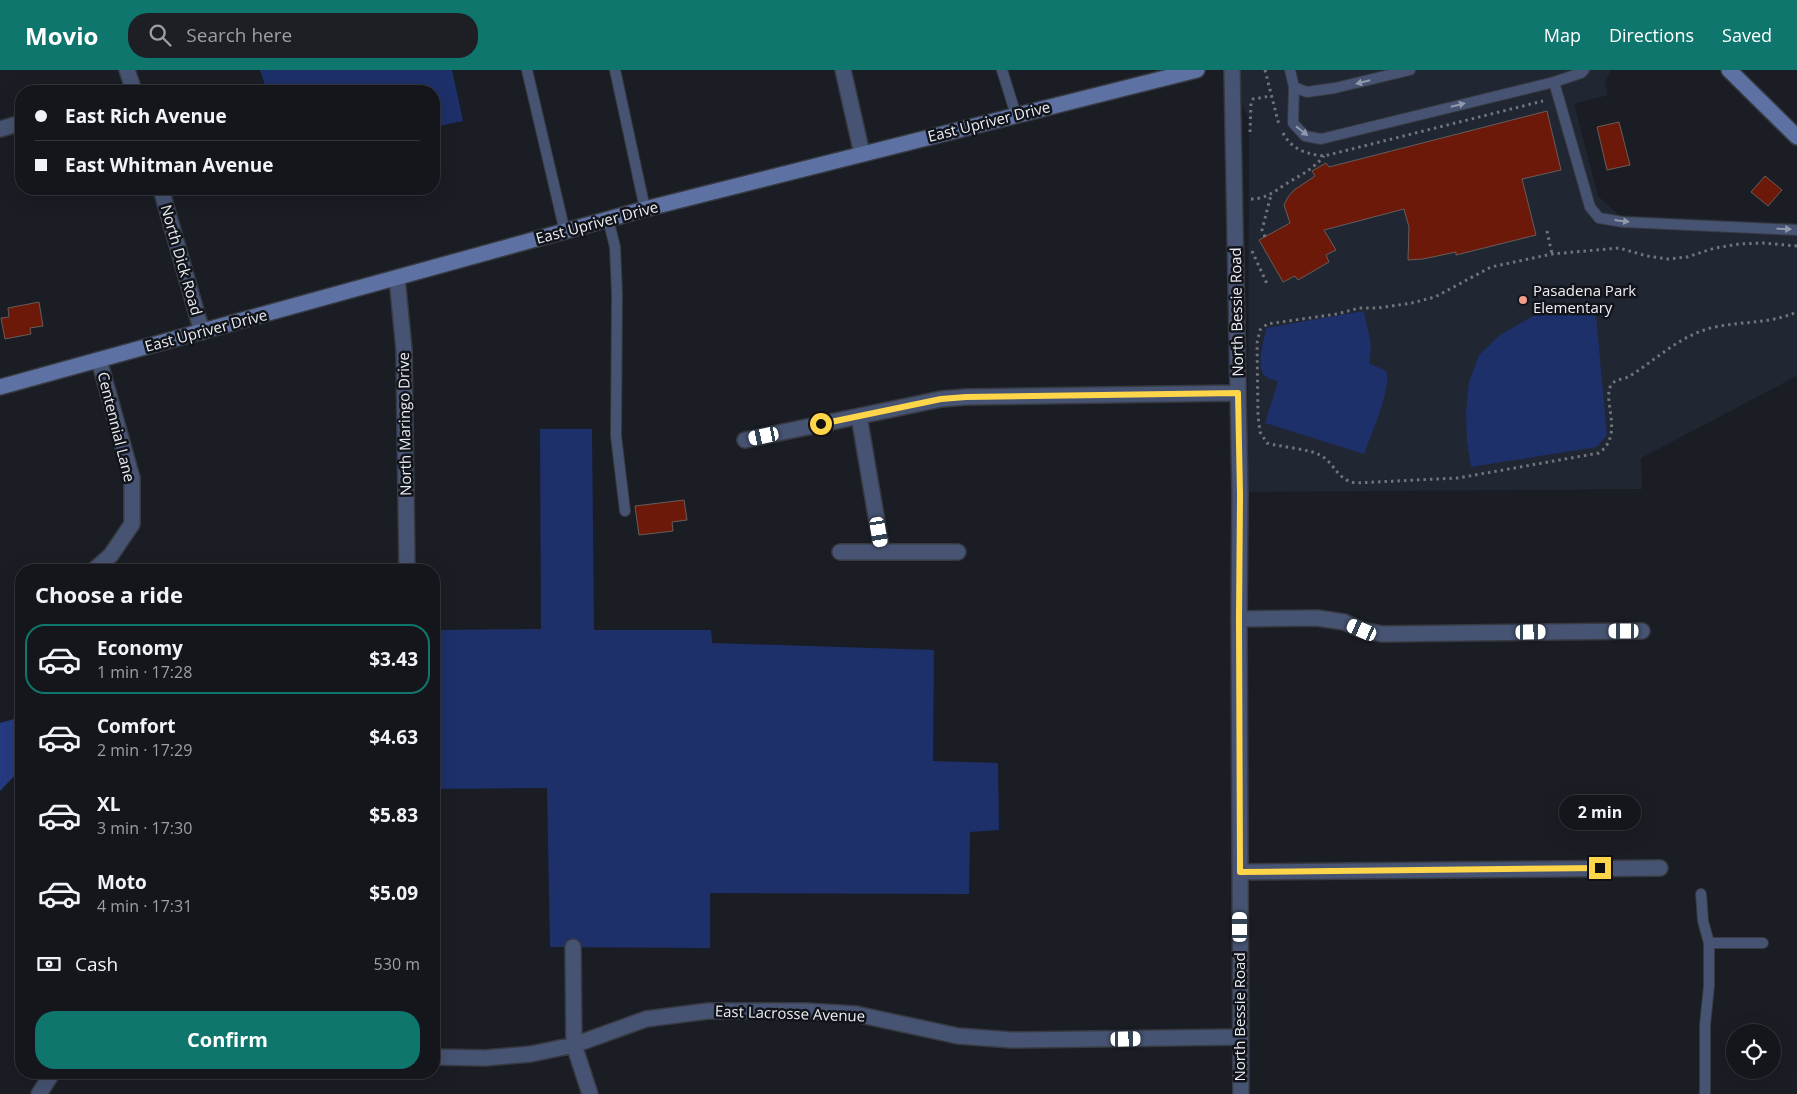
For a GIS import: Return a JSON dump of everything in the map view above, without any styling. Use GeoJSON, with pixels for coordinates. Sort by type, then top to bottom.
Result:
{"type":"FeatureCollection","features":[{"type":"Feature","properties":{"kind":"main road","name":"East Upriver Drive"},"geometry":{"type":"LineString","coordinates":[[0,387],[645,209],[1197,70]]}},
{"type":"Feature","properties":{"kind":"main road"},"geometry":{"type":"LineString","coordinates":[[1729,70],[1797,137]]}},
{"type":"Feature","properties":{"kind":"street"},"geometry":{"type":"LineString","coordinates":[[127,70],[132,85]]}},
{"type":"Feature","properties":{"kind":"street"},"geometry":{"type":"LineString","coordinates":[[843,70],[862,154]]}},
{"type":"Feature","properties":{"kind":"street","name":"North Bessie Road"},"geometry":{"type":"LineString","coordinates":[[1232,70],[1240,495],[1241,1094]]}},
{"type":"Feature","properties":{"kind":"street"},"geometry":{"type":"LineString","coordinates":[[0,129],[15,125]]}},
{"type":"Feature","properties":{"kind":"street","name":"North Dick Road"},"geometry":{"type":"LineString","coordinates":[[163,195],[202,332]]}},
{"type":"Feature","properties":{"kind":"street","name":"North Maringo Drive"},"geometry":{"type":"LineString","coordinates":[[396,278],[404,350],[407,564]]}},
{"type":"Feature","properties":{"kind":"street","name":"Centennial Lane"},"geometry":{"type":"LineString","coordinates":[[99,360],[132,478],[132,524],[111,555],[101,564]]}},
{"type":"Feature","properties":{"kind":"street"},"geometry":{"type":"LineString","coordinates":[[745,440],[941,399],[1238,393]]}},
{"type":"Feature","properties":{"kind":"street"},"geometry":{"type":"LineString","coordinates":[[859,416],[882,551]]}},
{"type":"Feature","properties":{"kind":"street"},"geometry":{"type":"LineString","coordinates":[[840,552],[958,552]]}},
{"type":"Feature","properties":{"kind":"street"},"geometry":{"type":"LineString","coordinates":[[1239,619],[1317,618],[1344,622],[1362,630],[1382,634],[1642,631]]}},
{"type":"Feature","properties":{"kind":"street"},"geometry":{"type":"LineString","coordinates":[[1240,872],[1660,868]]}},
{"type":"Feature","properties":{"kind":"street"},"geometry":{"type":"LineString","coordinates":[[573,947],[574,1045],[590,1094]]}},
{"type":"Feature","properties":{"kind":"street","name":"East Lacrosse Avenue"},"geometry":{"type":"LineString","coordinates":[[440,1057],[485,1058],[530,1054],[574,1045],[646,1019],[708,1011],[856,1014],[958,1036],[1012,1040],[1240,1037]]}},
{"type":"Feature","properties":{"kind":"street"},"geometry":{"type":"LineString","coordinates":[[39,1094],[49,1079]]}},
{"type":"Feature","properties":{"kind":"lane"},"geometry":{"type":"LineString","coordinates":[[527,70],[565,232]]}},
{"type":"Feature","properties":{"kind":"lane"},"geometry":{"type":"LineString","coordinates":[[615,70],[645,209]]}},
{"type":"Feature","properties":{"kind":"lane"},"geometry":{"type":"LineString","coordinates":[[1002,70],[1016,115]]}},
{"type":"Feature","properties":{"kind":"lane"},"geometry":{"type":"LineString","coordinates":[[1290,70],[1294,87],[1293,123],[1305,136],[1321,139],[1554,82],[1582,73],[1584,70]]}},
{"type":"Feature","properties":{"kind":"lane"},"geometry":{"type":"LineString","coordinates":[[1294,87],[1307,92],[1335,88],[1410,70]]}},
{"type":"Feature","properties":{"kind":"lane"},"geometry":{"type":"LineString","coordinates":[[1554,82],[1586,196],[1590,207],[1599,218],[1623,222],[1797,230]]}},
{"type":"Feature","properties":{"kind":"lane"},"geometry":{"type":"LineString","coordinates":[[608,220],[616,247],[616,436],[625,511]]}},
{"type":"Feature","properties":{"kind":"lane"},"geometry":{"type":"LineString","coordinates":[[1701,894],[1703,922],[1708,943],[1709,986],[1705,1025],[1705,1094]]}},
{"type":"Feature","properties":{"kind":"lane"},"geometry":{"type":"LineString","coordinates":[[1708,943],[1763,942]]}},
{"type":"Feature","properties":{"kind":"path"},"geometry":{"type":"LineString","coordinates":[[1250,134],[1251,102],[1271,96]]}},
{"type":"Feature","properties":{"kind":"path"},"geometry":{"type":"LineString","coordinates":[[1251,199],[1271,195],[1315,167],[1324,156]]}},
{"type":"Feature","properties":{"kind":"path"},"geometry":{"type":"LineString","coordinates":[[1251,190],[1251,208]]}},
{"type":"Feature","properties":{"kind":"path"},"geometry":{"type":"LineString","coordinates":[[1265,237],[1262,230],[1271,195]]}},
{"type":"Feature","properties":{"kind":"path"},"geometry":{"type":"LineString","coordinates":[[1547,230],[1552,254]]}},
{"type":"Feature","properties":{"kind":"path"},"geometry":{"type":"LineString","coordinates":[[1797,246],[1763,243],[1739,244],[1715,248],[1687,257],[1668,259],[1647,256],[1619,248],[1552,254],[1491,267],[1435,297],[1412,303],[1378,308],[1359,308],[1337,314],[1267,324],[1260,330],[1257,343],[1260,432],[1267,443],[1319,454],[1338,475],[1347,481],[1355,483],[1458,478],[1599,454],[1607,448],[1610,441],[1612,428],[1609,396],[1610,386],[1614,382],[1628,377],[1678,342],[1696,334],[1716,327],[1770,321],[1797,312]]}},
{"type":"Feature","properties":{"kind":"path"},"geometry":{"type":"LineString","coordinates":[[1251,247],[1268,286]]}},
{"type":"Feature","properties":{"kind":"shaded area"},"geometry":{"type":"Polygon","coordinates":[[[260,70],[452,70],[463,121],[440,126],[440,85],[265,85],[260,70]]]}},
{"type":"Feature","properties":{"kind":"shaded area","name":"Pasadena Park Elementary"},"geometry":{"type":"Polygon","coordinates":[[[1240,70],[1611,70],[1605,82],[1608,95],[1574,104],[1598,196],[1619,215],[1797,223],[1797,376],[1641,458],[1642,489],[1248,492],[1249,119],[1242,104],[1240,70]]]}},
{"type":"Feature","properties":{"kind":"shaded area"},"geometry":{"type":"Polygon","coordinates":[[[1595,305],[1607,435],[1597,447],[1471,467],[1467,442],[1466,412],[1469,382],[1479,355],[1500,335],[1533,316],[1566,308],[1595,305]]]}},
{"type":"Feature","properties":{"kind":"shaded area"},"geometry":{"type":"Polygon","coordinates":[[[1364,311],[1371,350],[1369,363],[1386,371],[1387,378],[1384,399],[1364,454],[1265,423],[1278,382],[1264,375],[1262,371],[1261,352],[1266,328],[1364,311]]]}},
{"type":"Feature","properties":{"kind":"shaded area"},"geometry":{"type":"Polygon","coordinates":[[[540,429],[592,429],[594,630],[711,630],[712,643],[934,650],[933,761],[998,763],[999,830],[970,832],[969,894],[710,893],[710,948],[550,947],[547,788],[440,789],[440,630],[541,629],[540,429]]]}},
{"type":"Feature","properties":{"kind":"shaded area"},"geometry":{"type":"Polygon","coordinates":[[[15,719],[15,775],[0,791],[0,723],[15,719]]]}},
{"type":"Feature","properties":{"kind":"building"},"geometry":{"type":"Polygon","coordinates":[[[1547,111],[1561,170],[1522,179],[1536,235],[1456,255],[1456,252],[1408,260],[1409,227],[1404,209],[1324,230],[1336,250],[1326,255],[1329,262],[1298,280],[1295,276],[1283,282],[1259,240],[1290,223],[1284,205],[1288,197],[1294,190],[1315,176],[1312,171],[1326,163],[1329,167],[1547,111]]]}},
{"type":"Feature","properties":{"kind":"building"},"geometry":{"type":"Polygon","coordinates":[[[1619,122],[1630,165],[1607,170],[1597,127],[1619,122]]]}},
{"type":"Feature","properties":{"kind":"building"},"geometry":{"type":"Polygon","coordinates":[[[1765,176],[1782,190],[1768,206],[1751,192],[1765,176]]]}},
{"type":"Feature","properties":{"kind":"building"},"geometry":{"type":"Polygon","coordinates":[[[39,302],[43,326],[30,328],[31,334],[5,339],[1,318],[9,317],[8,308],[39,302]]]}},
{"type":"Feature","properties":{"kind":"building"},"geometry":{"type":"Polygon","coordinates":[[[684,500],[687,520],[672,522],[673,531],[639,535],[635,506],[684,500]]]}},
{"type":"Feature","properties":{"kind":"place","name":"Pasadena Park Elementary"},"geometry":{"type":"Point","coordinates":[1523,300]}},
{"type":"Feature","properties":{"kind":"route"},"geometry":{"type":"LineString","coordinates":[[821,424],[941,399],[966,397],[1238,393],[1240,495],[1240,872],[1600,868]]}}]}
